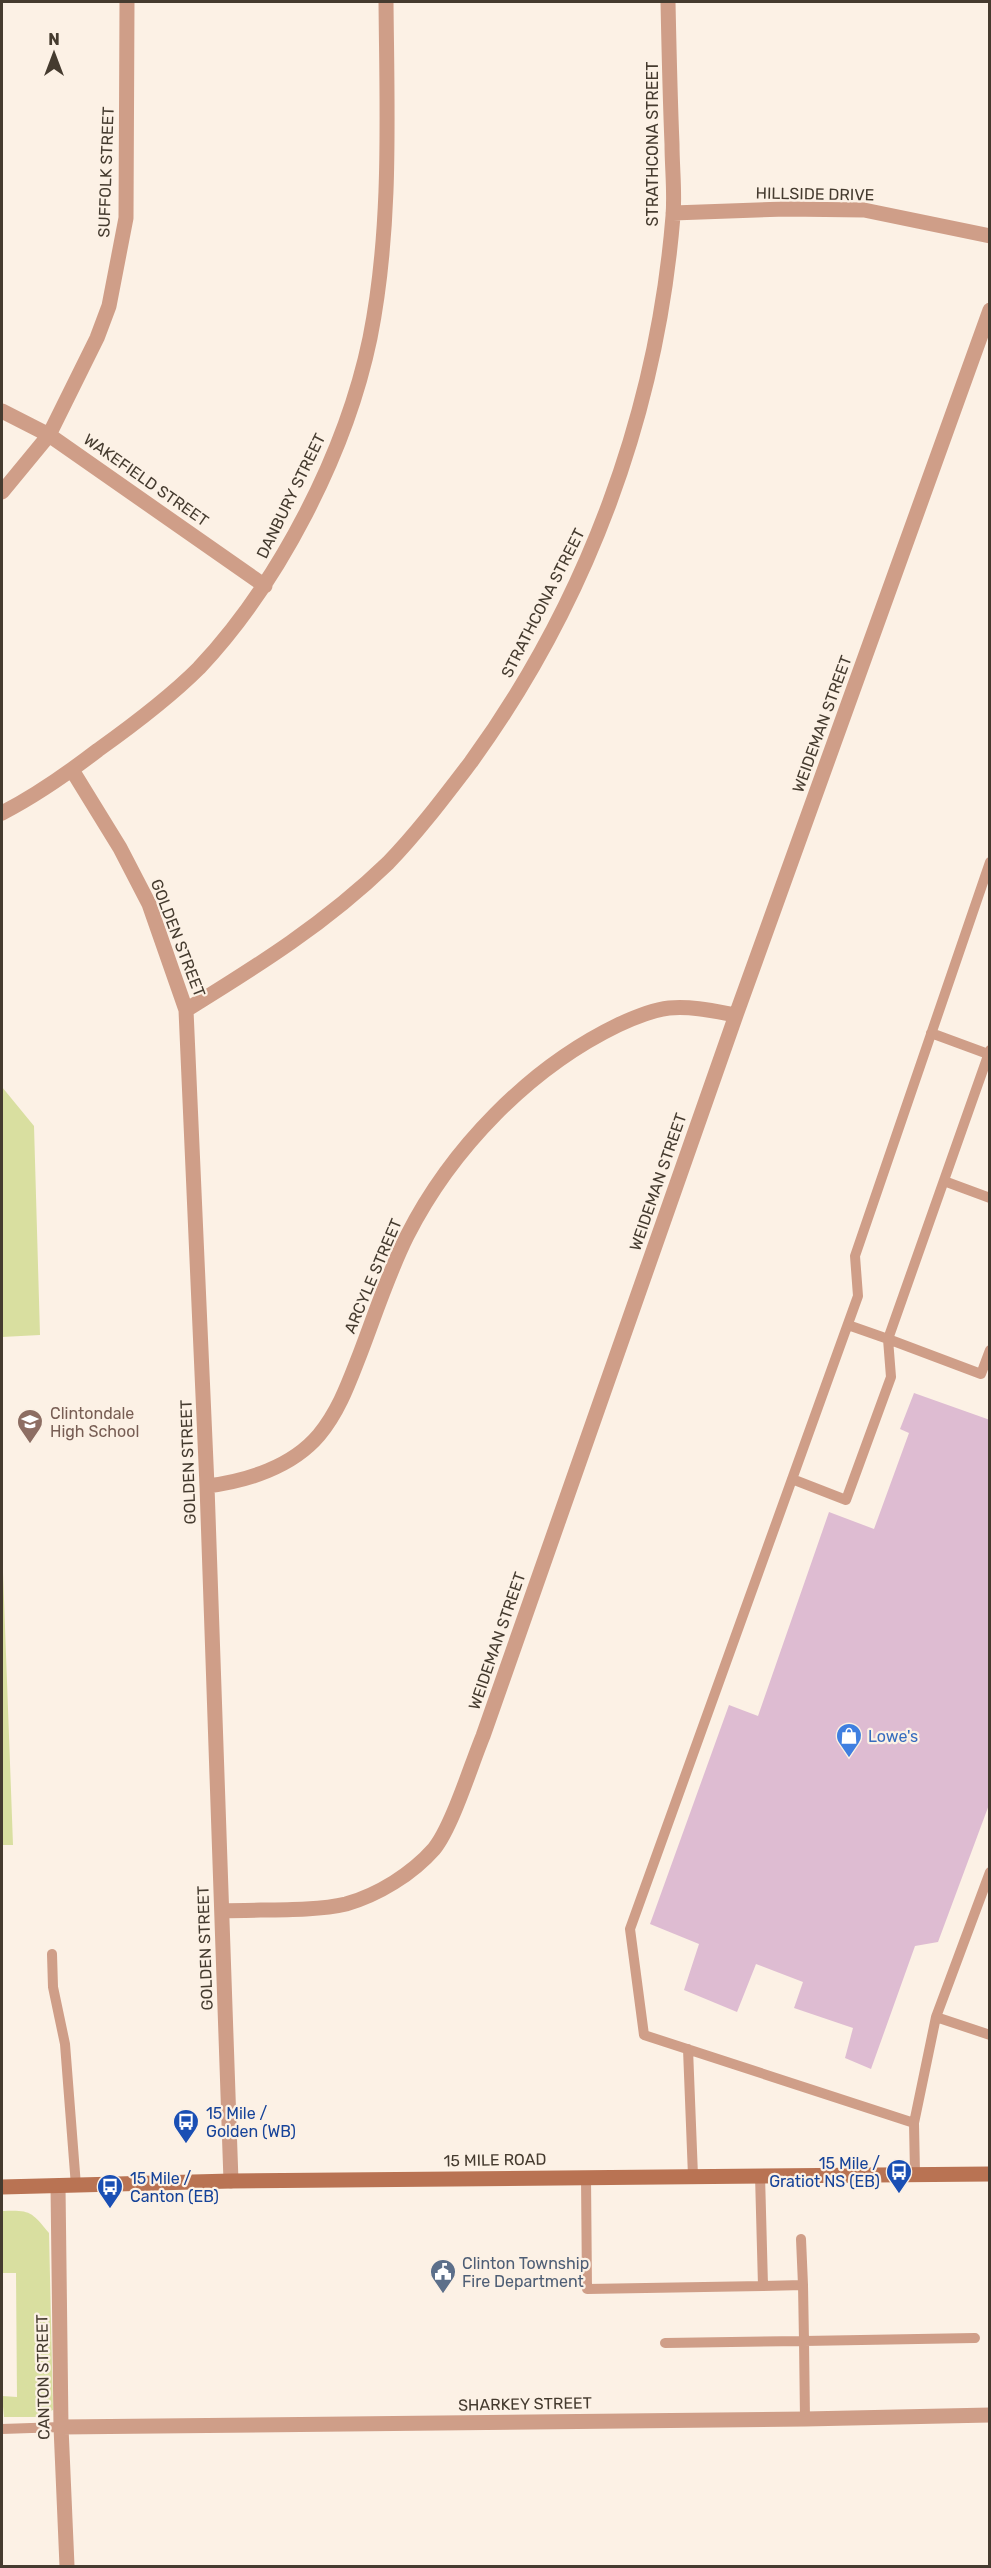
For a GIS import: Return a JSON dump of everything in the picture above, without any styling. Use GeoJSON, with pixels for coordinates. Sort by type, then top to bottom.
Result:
{"type":"FeatureCollection","features":[{"type":"Feature","properties":{"kind":"main road","name":"15 MILE ROAD"},"geometry":{"type":"LineString","coordinates":[[2,2187],[231,2181],[990,2174]]}},
{"type":"Feature","properties":{"kind":"street","name":"SUFFOLK STREET"},"geometry":{"type":"LineString","coordinates":[[2,492],[49,435],[97,338],[109,306],[126,218],[127,2]]}},
{"type":"Feature","properties":{"kind":"street","name":"DANBURY STREET"},"geometry":{"type":"LineString","coordinates":[[2,813],[72,770],[148,714],[198,668],[234,627],[265,585],[331,462],[360,376],[370,337],[382,241],[387,140],[386,2]]}},
{"type":"Feature","properties":{"kind":"street","name":"STRATHCONA STREET"},"geometry":{"type":"LineString","coordinates":[[186,1010],[287,948],[335,910],[388,862],[448,793],[518,692],[558,620],[592,551],[629,450],[663,296],[673,213],[668,2]]}},
{"type":"Feature","properties":{"kind":"street","name":"HILLSIDE DRIVE"},"geometry":{"type":"LineString","coordinates":[[673,213],[786,209],[864,210],[990,236]]}},
{"type":"Feature","properties":{"kind":"street","name":"WEIDEMAN STREET"},"geometry":{"type":"LineString","coordinates":[[222,1911],[345,1904],[380,1891],[410,1871],[434,1848],[448,1822],[483,1736],[736,1015],[990,310]]}},
{"type":"Feature","properties":{"kind":"street","name":"WAKEFIELD STREET"},"geometry":{"type":"LineString","coordinates":[[2,411],[49,435],[265,585]]}},
{"type":"Feature","properties":{"kind":"street","name":"GOLDEN STREET"},"geometry":{"type":"LineString","coordinates":[[72,770],[120,848],[149,904],[186,1010],[207,1486],[231,2181]]}},
{"type":"Feature","properties":{"kind":"street","name":"ARCYLE STREET"},"geometry":{"type":"LineString","coordinates":[[207,1486],[252,1477],[290,1460],[319,1436],[338,1407],[391,1270],[411,1227],[448,1171],[503,1108],[548,1069],[583,1044],[634,1018],[668,1008],[698,1007],[736,1015]]}},
{"type":"Feature","properties":{"kind":"street","name":"CANTON STREET"},"geometry":{"type":"LineString","coordinates":[[58,2186],[61,2427],[67,2566]]}},
{"type":"Feature","properties":{"kind":"street","name":"SHARKEY STREET"},"geometry":{"type":"LineString","coordinates":[[61,2427],[990,2415]]}},
{"type":"Feature","properties":{"kind":"lane"},"geometry":{"type":"LineString","coordinates":[[914,2123],[644,2035],[630,1929],[858,1296],[855,1256],[990,862]]}},
{"type":"Feature","properties":{"kind":"lane"},"geometry":{"type":"LineString","coordinates":[[792,1479],[846,1500],[891,1377],[888,1339],[989,1052],[932,1034]]}},
{"type":"Feature","properties":{"kind":"lane"},"geometry":{"type":"LineString","coordinates":[[944,1181],[990,1198]]}},
{"type":"Feature","properties":{"kind":"lane"},"geometry":{"type":"LineString","coordinates":[[848,1325],[981,1374],[990,1350]]}},
{"type":"Feature","properties":{"kind":"lane"},"geometry":{"type":"LineString","coordinates":[[915,2174],[914,2123],[936,2017],[990,1872]]}},
{"type":"Feature","properties":{"kind":"lane"},"geometry":{"type":"LineString","coordinates":[[52,1954],[53,1987],[65,2044],[76,2186]]}},
{"type":"Feature","properties":{"kind":"lane"},"geometry":{"type":"LineString","coordinates":[[936,2017],[990,2035]]}},
{"type":"Feature","properties":{"kind":"lane"},"geometry":{"type":"LineString","coordinates":[[688,2049],[693,2176]]}},
{"type":"Feature","properties":{"kind":"lane"},"geometry":{"type":"LineString","coordinates":[[760,2175],[763,2286]]}},
{"type":"Feature","properties":{"kind":"lane"},"geometry":{"type":"LineString","coordinates":[[586,2177],[587,2289],[803,2285]]}},
{"type":"Feature","properties":{"kind":"lane"},"geometry":{"type":"LineString","coordinates":[[801,2239],[805,2419]]}},
{"type":"Feature","properties":{"kind":"lane"},"geometry":{"type":"LineString","coordinates":[[665,2343],[975,2338]]}},
{"type":"Feature","properties":{"kind":"lane"},"geometry":{"type":"LineString","coordinates":[[2,2429],[61,2427]]}},
{"type":"Feature","properties":{"kind":"green space"},"geometry":{"type":"Polygon","coordinates":[[[2,1087],[34,1126],[40,1335],[2,1337],[2,1087]]]}},
{"type":"Feature","properties":{"kind":"green space"},"geometry":{"type":"Polygon","coordinates":[[[2,1545],[13,1845],[2,1845],[2,1545]]]}},
{"type":"Feature","properties":{"kind":"green space"},"geometry":{"type":"Polygon","coordinates":[[[2,2211],[29,2213],[49,2233],[53,2410],[36,2417],[4,2417],[2,2396],[17,2397],[16,2273],[2,2273],[2,2211]]]}},
{"type":"Feature","properties":{"kind":"building","name":"Lowe's"},"geometry":{"type":"Polygon","coordinates":[[[914,1393],[990,1420],[990,1802],[938,1942],[915,1946],[871,2069],[845,2058],[853,2028],[794,2008],[803,1982],[756,1964],[737,2012],[684,1990],[699,1944],[650,1924],[729,1705],[758,1716],[829,1512],[874,1529],[909,1433],[900,1429],[914,1393]]]}},
{"type":"Feature","properties":{"kind":"place","name":"Clintondale High School"},"geometry":{"type":"Point","coordinates":[30,1445]}},
{"type":"Feature","properties":{"kind":"place","name":"Lowe's"},"geometry":{"type":"Point","coordinates":[849,1759]}},
{"type":"Feature","properties":{"kind":"place","name":"15 Mile / Golden (WB)"},"geometry":{"type":"Point","coordinates":[186,2145]}},
{"type":"Feature","properties":{"kind":"place","name":"15 Mile / Gratiot NS (EB)"},"geometry":{"type":"Point","coordinates":[899,2195]}},
{"type":"Feature","properties":{"kind":"place","name":"15 Mile / Canton (EB)"},"geometry":{"type":"Point","coordinates":[110,2210]}},
{"type":"Feature","properties":{"kind":"place","name":"Clinton Township Fire Department"},"geometry":{"type":"Point","coordinates":[443,2295]}}]}
